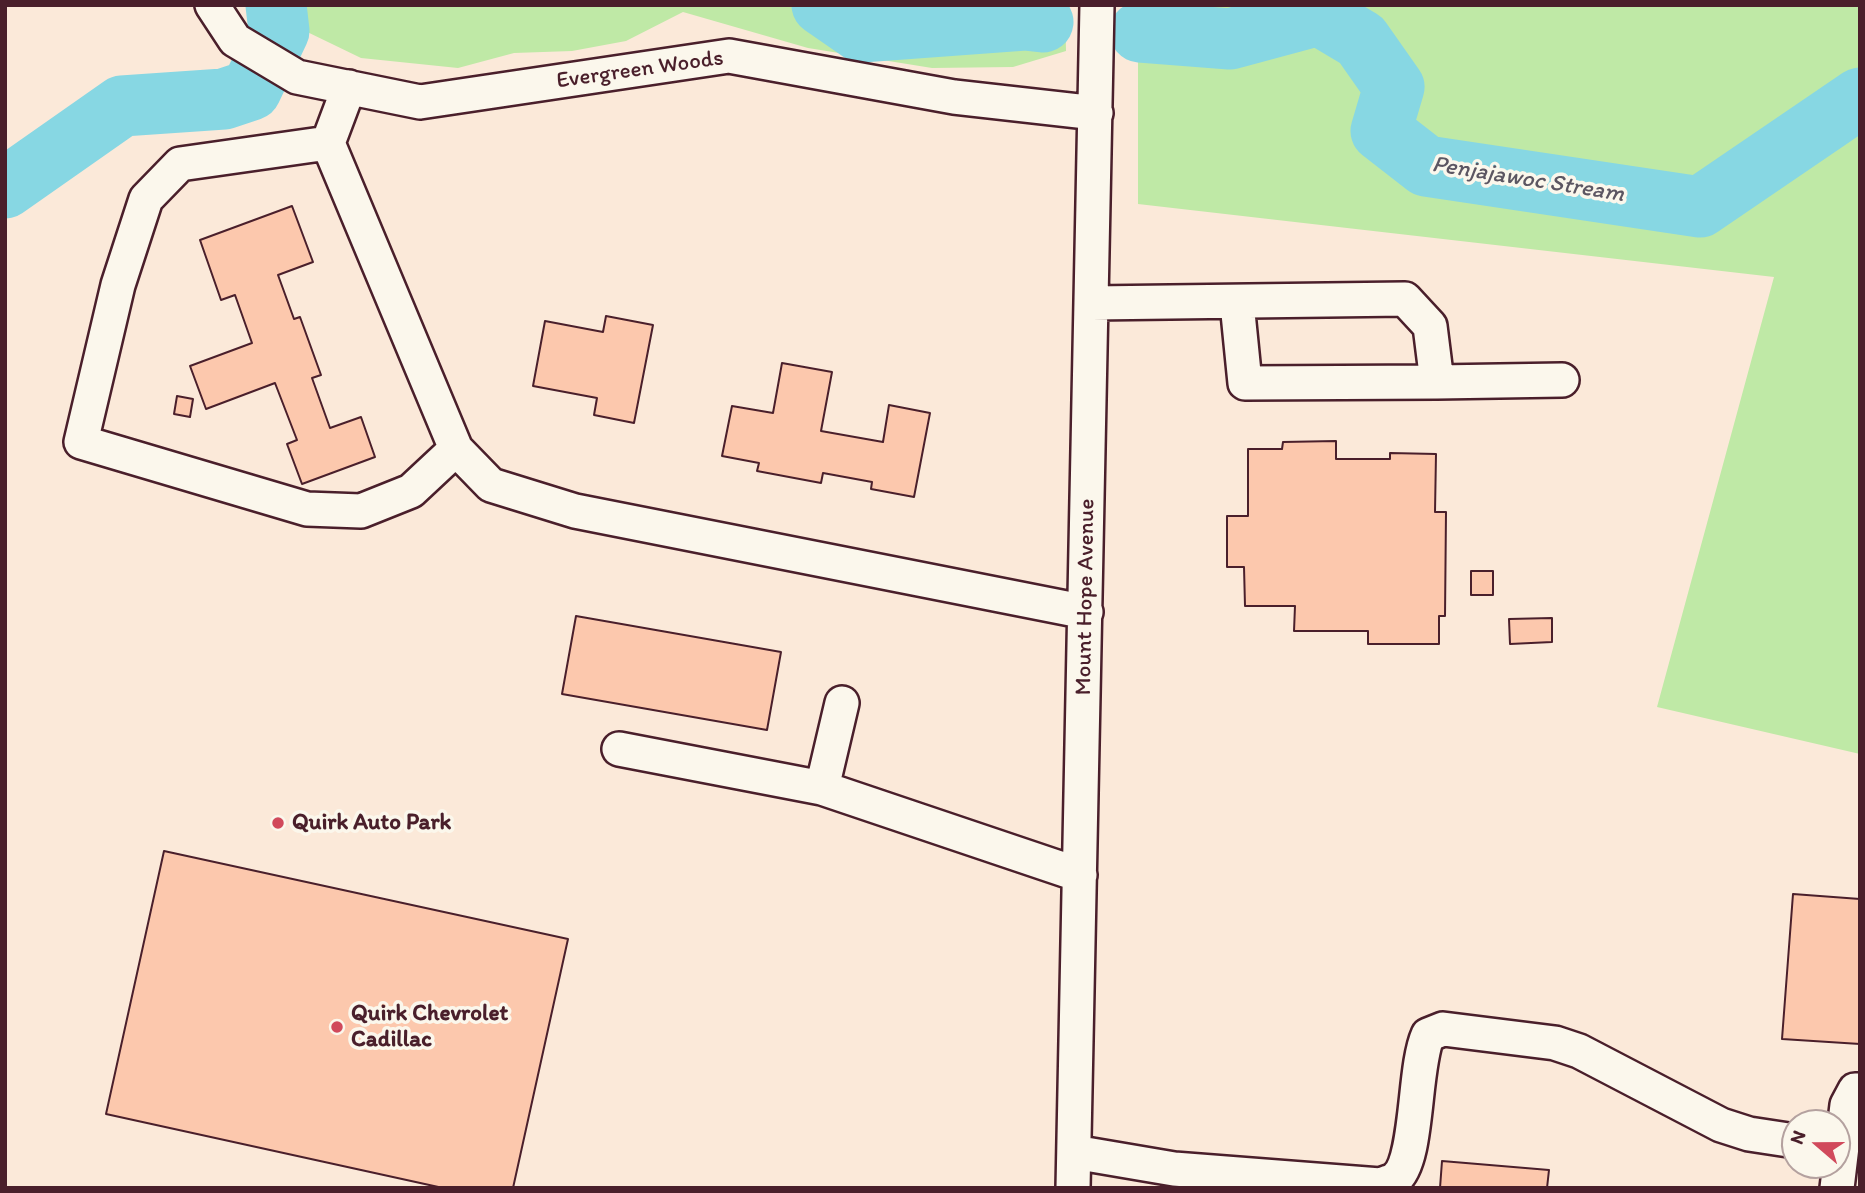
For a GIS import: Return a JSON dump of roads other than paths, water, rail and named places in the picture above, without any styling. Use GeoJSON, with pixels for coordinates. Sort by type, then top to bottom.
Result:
{"type":"FeatureCollection","features":[{"type":"Feature","properties":{"kind":"street","name":"Evergreen Woods"},"geometry":{"type":"LineString","coordinates":[[212,5],[234,40],[297,77],[420,102],[729,56],[954,97],[1096,113]]}},
{"type":"Feature","properties":{"kind":"street","name":"Mount Hope Avenue"},"geometry":{"type":"LineString","coordinates":[[1073,1188],[1097,5]]}},
{"type":"Feature","properties":{"kind":"street"},"geometry":{"type":"LineString","coordinates":[[349,87],[328,143],[456,449],[491,485],[575,510],[1086,612]]}},
{"type":"Feature","properties":{"kind":"street"},"geometry":{"type":"LineString","coordinates":[[328,143],[180,164],[146,199],[118,285],[81,442],[307,509],[361,511],[411,491],[456,449]]}},
{"type":"Feature","properties":{"kind":"street"},"geometry":{"type":"LineString","coordinates":[[1092,303],[1405,299],[1430,326],[1437,382]]}},
{"type":"Feature","properties":{"kind":"street"},"geometry":{"type":"LineString","coordinates":[[1237,303],[1245,383],[1562,380]]}},
{"type":"Feature","properties":{"kind":"street"},"geometry":{"type":"LineString","coordinates":[[822,789],[842,703]]}},
{"type":"Feature","properties":{"kind":"street"},"geometry":{"type":"LineString","coordinates":[[618,749],[822,789],[1080,875]]}},
{"type":"Feature","properties":{"kind":"street"},"geometry":{"type":"LineString","coordinates":[[1074,1152],[1174,1169],[1380,1185],[1395,1179],[1403,1169],[1409,1153],[1421,1051],[1428,1035],[1443,1029],[1567,1047],[1721,1125],[1749,1134],[1781,1139]]}},
{"type":"Feature","properties":{"kind":"street"},"geometry":{"type":"LineString","coordinates":[[1846,1109],[1855,1090],[1860,1090]]}},
{"type":"Feature","properties":{"kind":"waterway","name":"Penjajawoc Stream"},"geometry":{"type":"LineString","coordinates":[[5,188],[122,106],[224,99],[251,90],[279,31],[276,5]]}},
{"type":"Feature","properties":{"kind":"waterway","name":"Penjajawoc Stream"},"geometry":{"type":"LineString","coordinates":[[822,5],[861,32],[1025,20],[1043,22]]}},
{"type":"Feature","properties":{"kind":"waterway","name":"Penjajawoc Stream"},"geometry":{"type":"LineString","coordinates":[[1140,32],[1230,39],[1319,15],[1361,40],[1394,87],[1381,131],[1426,166],[1700,207],[1860,98]]}},
{"type":"Feature","properties":{"kind":"place","name":"Quirk Auto Park"},"geometry":{"type":"Point","coordinates":[278,823]}},
{"type":"Feature","properties":{"kind":"place","name":"Quirk Chevrolet Cadillac"},"geometry":{"type":"Point","coordinates":[337,1027]}}]}
